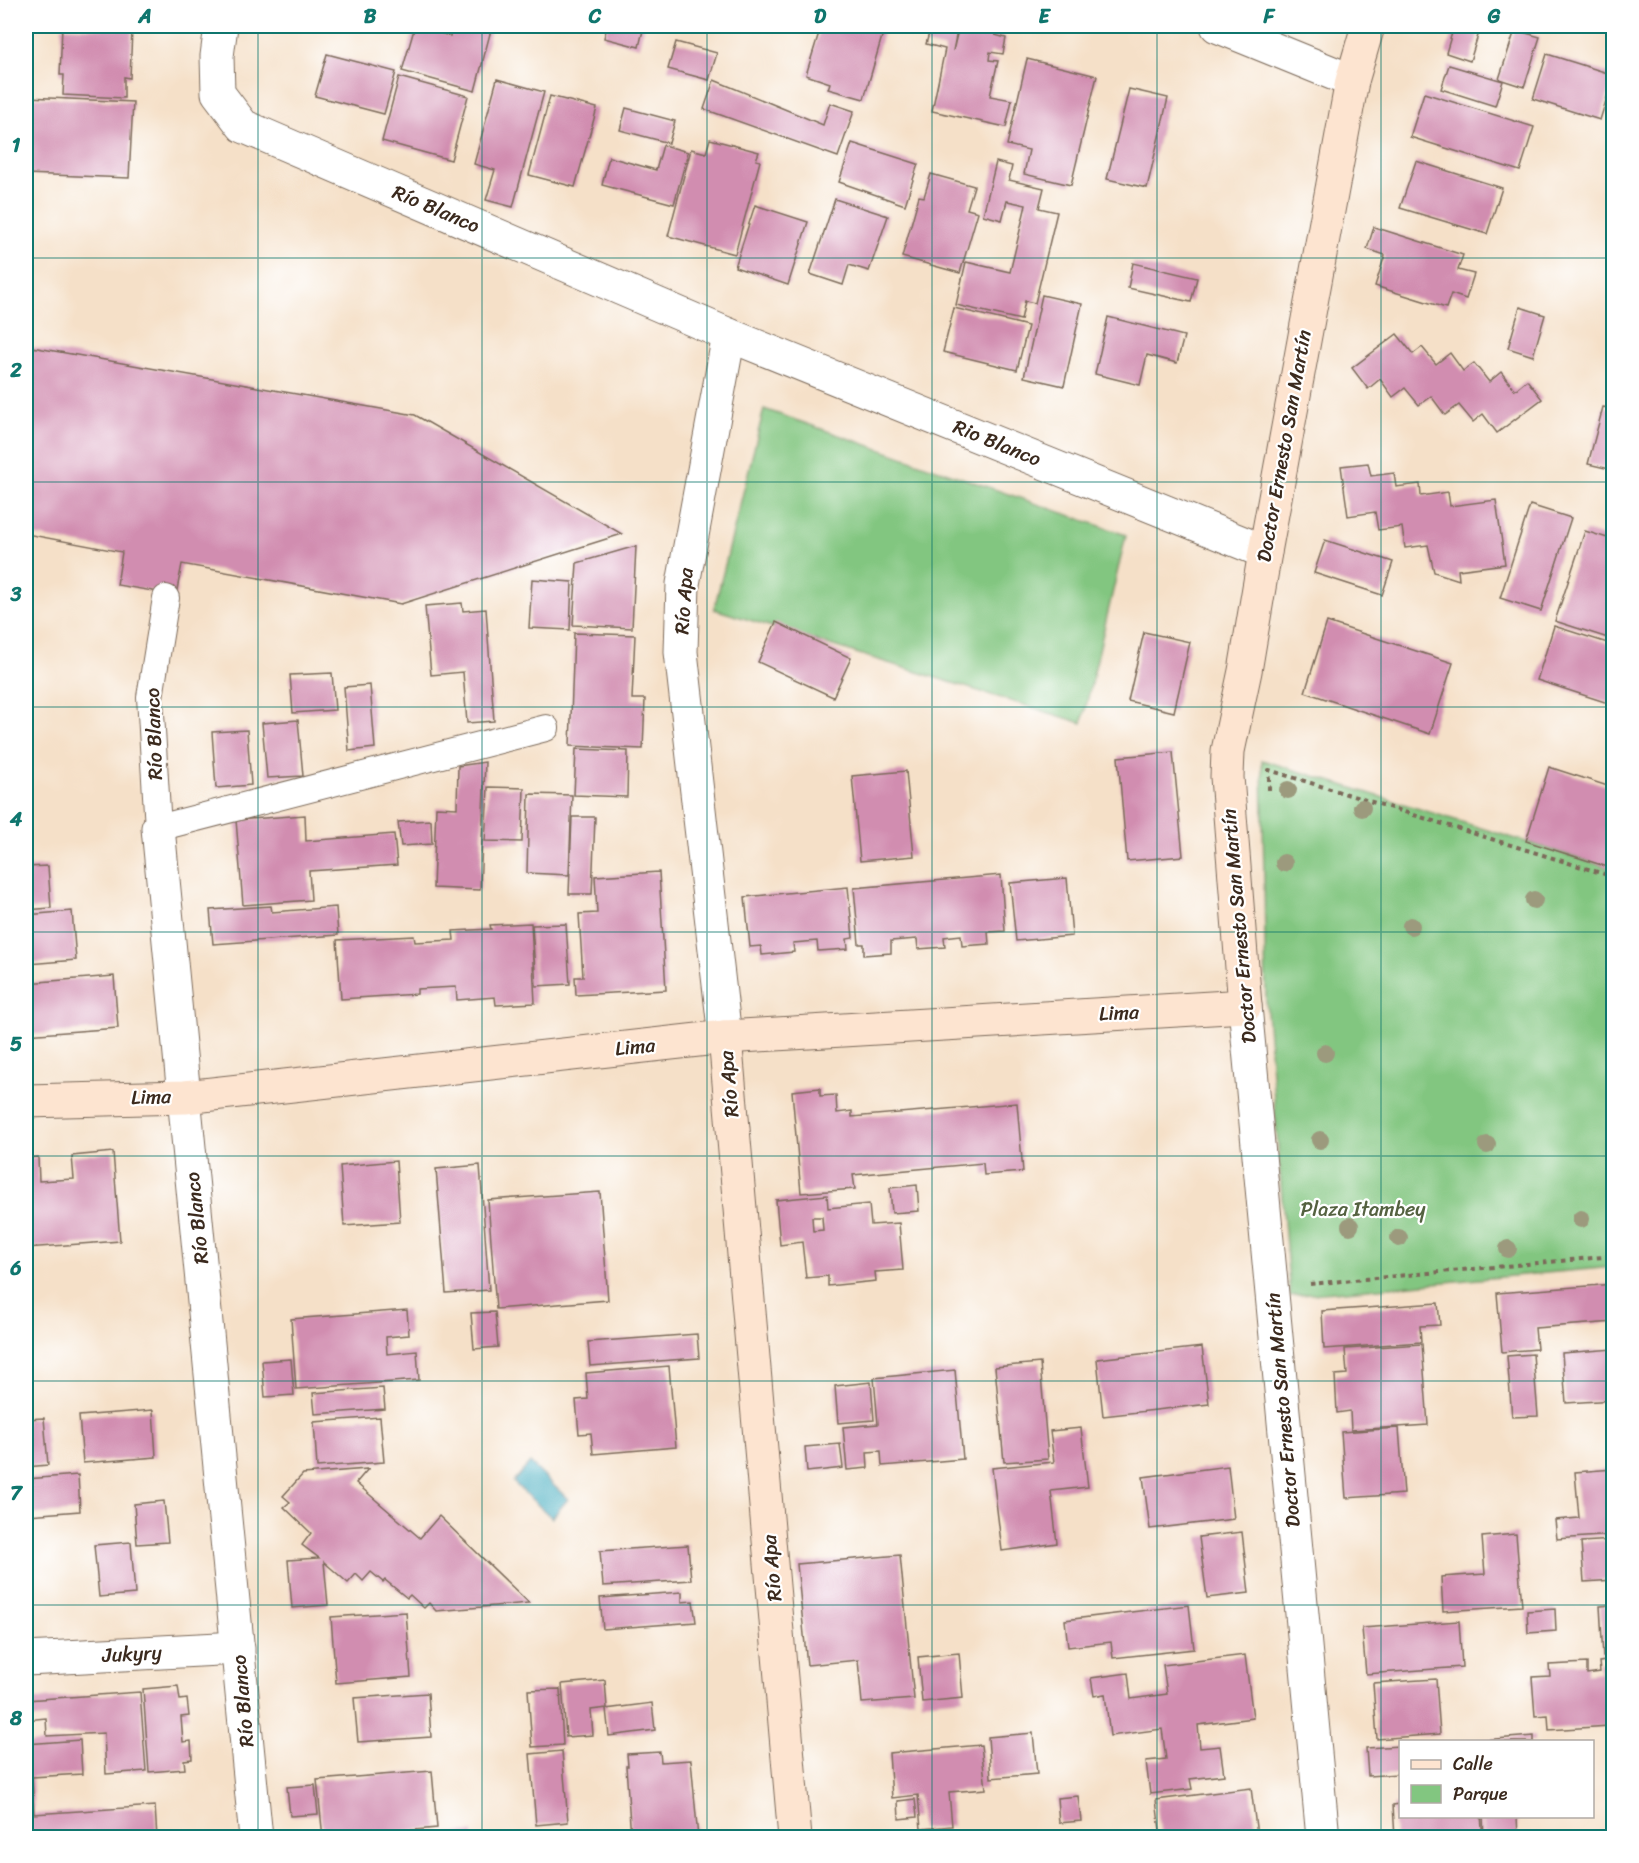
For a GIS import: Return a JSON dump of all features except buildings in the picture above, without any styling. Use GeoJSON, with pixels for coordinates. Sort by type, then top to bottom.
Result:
{"type":"FeatureCollection","features":[{"type":"Feature","properties":{"kind":"street","name":"Río Blanco"},"geometry":{"type":"LineString","coordinates":[[221,26],[217,56],[218,93],[243,126],[729,334]]}},
{"type":"Feature","properties":{"kind":"street"},"geometry":{"type":"LineString","coordinates":[[1217,26],[1352,81]]}},
{"type":"Feature","properties":{"kind":"street","name":"Doctor Ernesto San Martín"},"geometry":{"type":"LineString","coordinates":[[1323,1838],[1245,1006],[1227,777],[1228,752],[1245,670],[1352,81],[1368,26]]}},
{"type":"Feature","properties":{"kind":"street","name":"Rio Blanco"},"geometry":{"type":"LineString","coordinates":[[729,334],[1265,552]]}},
{"type":"Feature","properties":{"kind":"street","name":"Río Apa"},"geometry":{"type":"LineString","coordinates":[[729,334],[683,584],[681,652],[725,1037],[795,1838]]}},
{"type":"Feature","properties":{"kind":"street","name":"Río Blanco"},"geometry":{"type":"LineString","coordinates":[[158,828],[256,1838]]}},
{"type":"Feature","properties":{"kind":"street","name":"Lima"},"geometry":{"type":"LineString","coordinates":[[26,1101],[185,1096],[725,1037],[1245,1006]]}},
{"type":"Feature","properties":{"kind":"street","name":"Jukyry"},"geometry":{"type":"LineString","coordinates":[[26,1659],[238,1648]]}},
{"type":"Feature","properties":{"kind":"lane","name":"Río Blanco"},"geometry":{"type":"LineString","coordinates":[[158,828],[150,697],[166,598]]}},
{"type":"Feature","properties":{"kind":"lane"},"geometry":{"type":"LineString","coordinates":[[158,828],[546,728]]}},
{"type":"Feature","properties":{"kind":"path"},"geometry":{"type":"LineString","coordinates":[[1269,793],[1269,770],[1614,877]]}},
{"type":"Feature","properties":{"kind":"path"},"geometry":{"type":"LineString","coordinates":[[1310,1284],[1614,1256]]}},
{"type":"Feature","properties":{"kind":"green space"},"geometry":{"type":"Polygon","coordinates":[[[764,409],[1126,535],[1082,723],[714,609],[764,409]]]}},
{"type":"Feature","properties":{"kind":"green space","name":"Plaza Itambey"},"geometry":{"type":"Polygon","coordinates":[[[1262,760],[1613,869],[1613,1267],[1290,1296],[1266,1000],[1262,760]]]}},
{"type":"Feature","properties":{"kind":"water"},"geometry":{"type":"Polygon","coordinates":[[[530,1463],[568,1499],[552,1518],[513,1482],[530,1463]]]}}]}
